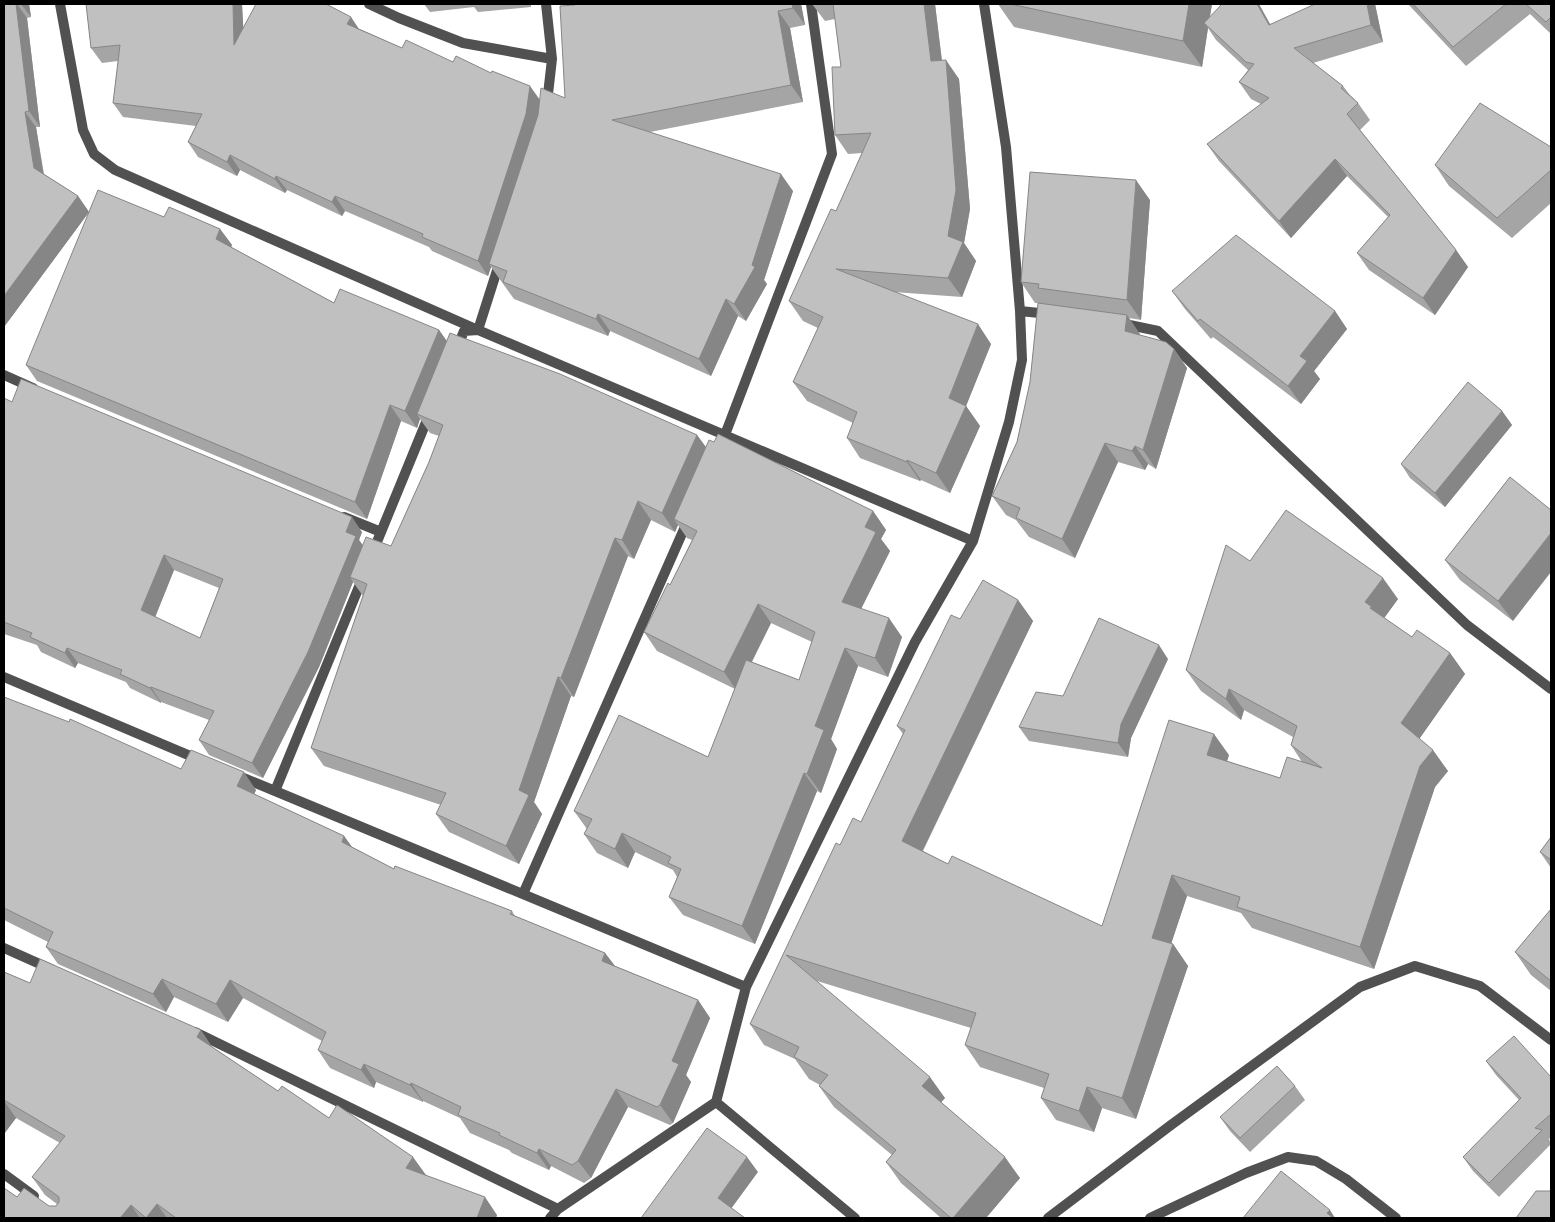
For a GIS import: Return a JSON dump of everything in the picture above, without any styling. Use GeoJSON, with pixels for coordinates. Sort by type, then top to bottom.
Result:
{"type":"FeatureCollection","features":[{"type":"Feature","properties":{"kind":"street"},"geometry":{"type":"LineString","coordinates":[[60,4],[82,130],[94,154],[115,170],[478,330],[973,541]]}},
{"type":"Feature","properties":{"kind":"street"},"geometry":{"type":"LineString","coordinates":[[369,4],[463,43],[552,59]]}},
{"type":"Feature","properties":{"kind":"street"},"geometry":{"type":"LineString","coordinates":[[545,112],[552,59],[546,4]]}},
{"type":"Feature","properties":{"kind":"street"},"geometry":{"type":"LineString","coordinates":[[717,453],[832,154],[811,4]]}},
{"type":"Feature","properties":{"kind":"street"},"geometry":{"type":"LineString","coordinates":[[550,1218],[558,1209],[716,1102],[746,987],[915,642],[973,541],[1011,413],[1022,360],[1020,311],[1006,147],[984,4]]}},
{"type":"Feature","properties":{"kind":"street"},"geometry":{"type":"LineString","coordinates":[[478,330],[503,254]]}},
{"type":"Feature","properties":{"kind":"street"},"geometry":{"type":"LineString","coordinates":[[1020,311],[1059,315]]}},
{"type":"Feature","properties":{"kind":"street"},"geometry":{"type":"LineString","coordinates":[[1108,321],[1158,331],[1467,625],[1551,689]]}},
{"type":"Feature","properties":{"kind":"street"},"geometry":{"type":"LineString","coordinates":[[453,358],[464,331],[478,330]]}},
{"type":"Feature","properties":{"kind":"street"},"geometry":{"type":"LineString","coordinates":[[4,376],[41,391]]}},
{"type":"Feature","properties":{"kind":"street"},"geometry":{"type":"LineString","coordinates":[[275,791],[434,404]]}},
{"type":"Feature","properties":{"kind":"street"},"geometry":{"type":"LineString","coordinates":[[523,894],[693,507]]}},
{"type":"Feature","properties":{"kind":"street"},"geometry":{"type":"LineString","coordinates":[[335,513],[381,532]]}},
{"type":"Feature","properties":{"kind":"street"},"geometry":{"type":"LineString","coordinates":[[4,678],[211,764]]}},
{"type":"Feature","properties":{"kind":"street"},"geometry":{"type":"LineString","coordinates":[[230,772],[746,987]]}},
{"type":"Feature","properties":{"kind":"street"},"geometry":{"type":"LineString","coordinates":[[4,948],[58,972]]}},
{"type":"Feature","properties":{"kind":"street"},"geometry":{"type":"LineString","coordinates":[[1048,1218],[1360,987],[1415,966],[1480,986],[1551,1040]]}},
{"type":"Feature","properties":{"kind":"street"},"geometry":{"type":"LineString","coordinates":[[183,1027],[558,1209]]}},
{"type":"Feature","properties":{"kind":"street"},"geometry":{"type":"LineString","coordinates":[[716,1102],[855,1218]]}},
{"type":"Feature","properties":{"kind":"street"},"geometry":{"type":"LineString","coordinates":[[1150,1218],[1246,1172],[1288,1157],[1316,1162],[1346,1179],[1396,1218]]}},
{"type":"Feature","properties":{"kind":"street"},"geometry":{"type":"LineString","coordinates":[[4,1174],[42,1202]]}},
{"type":"Feature","properties":{"kind":"building"},"geometry":{"type":"Polygon","coordinates":[[[4,4],[16,4],[29,111],[25,112],[34,168],[78,196],[4,296],[4,4]]]}},
{"type":"Feature","properties":{"kind":"building"},"geometry":{"type":"Polygon","coordinates":[[[86,4],[233,4],[234,45],[256,4],[326,4],[351,17],[347,24],[402,48],[406,40],[453,62],[456,56],[491,73],[492,71],[530,86],[526,114],[478,261],[422,237],[423,234],[335,196],[332,202],[276,176],[275,179],[230,155],[227,162],[188,142],[202,114],[113,103],[120,45],[91,48],[86,4]]]}},
{"type":"Feature","properties":{"kind":"building"},"geometry":{"type":"Polygon","coordinates":[[[575,4],[792,4],[793,8],[778,11],[791,85],[612,120],[781,174],[752,265],[755,267],[734,304],[726,299],[699,359],[598,314],[596,319],[503,282],[507,271],[489,264],[538,115],[541,88],[565,98],[560,6],[575,4]]]}},
{"type":"Feature","properties":{"kind":"building"},"geometry":{"type":"Polygon","coordinates":[[[833,4],[924,4],[931,61],[946,60],[956,190],[948,236],[963,242],[948,278],[836,269],[978,324],[949,398],[966,406],[936,473],[847,438],[857,412],[793,382],[823,317],[789,301],[831,209],[836,211],[871,133],[835,135],[832,67],[841,67],[833,4]]]}},
{"type":"Feature","properties":{"kind":"building"},"geometry":{"type":"Polygon","coordinates":[[[1010,4],[1189,4],[1183,41],[1010,4]]]}},
{"type":"Feature","properties":{"kind":"building"},"geometry":{"type":"Polygon","coordinates":[[[1222,4],[1257,4],[1269,25],[1315,4],[1367,4],[1371,25],[1294,48],[1343,86],[1341,88],[1358,103],[1347,114],[1456,250],[1423,298],[1357,253],[1390,215],[1335,159],[1279,221],[1207,144],[1269,98],[1239,82],[1254,64],[1246,62],[1204,23],[1222,4]]]}},
{"type":"Feature","properties":{"kind":"building"},"geometry":{"type":"Polygon","coordinates":[[[1413,4],[1506,4],[1453,47],[1413,4]]]}},
{"type":"Feature","properties":{"kind":"building"},"geometry":{"type":"Polygon","coordinates":[[[1526,4],[1551,4],[1551,17],[1546,22],[1526,4]]]}},
{"type":"Feature","properties":{"kind":"building"},"geometry":{"type":"Polygon","coordinates":[[[1480,103],[1551,147],[1551,170],[1497,218],[1435,165],[1480,103]]]}},
{"type":"Feature","properties":{"kind":"building"},"geometry":{"type":"Polygon","coordinates":[[[1030,172],[1136,180],[1127,300],[1038,288],[1039,284],[1021,282],[1030,172]]]}},
{"type":"Feature","properties":{"kind":"building"},"geometry":{"type":"Polygon","coordinates":[[[98,190],[164,217],[169,207],[220,229],[216,239],[334,303],[340,289],[439,330],[405,411],[390,405],[355,502],[26,365],[98,190]]]}},
{"type":"Feature","properties":{"kind":"building"},"geometry":{"type":"Polygon","coordinates":[[[1236,235],[1335,311],[1300,356],[1307,361],[1288,386],[1200,319],[1198,321],[1172,291],[1236,235]]]}},
{"type":"Feature","properties":{"kind":"building"},"geometry":{"type":"Polygon","coordinates":[[[1038,303],[1127,315],[1125,331],[1166,342],[1174,349],[1143,450],[1135,446],[1132,451],[1105,443],[1062,539],[1016,518],[1020,508],[992,496],[1017,442],[1030,382],[1038,303]]]}},
{"type":"Feature","properties":{"kind":"building"},"geometry":{"type":"Polygon","coordinates":[[[450,333],[560,374],[697,435],[662,513],[638,501],[622,540],[615,538],[561,678],[558,677],[519,790],[529,795],[506,846],[436,814],[446,793],[311,748],[367,584],[350,577],[366,537],[391,546],[429,462],[443,425],[417,414],[450,333]]]}},
{"type":"Feature","properties":{"kind":"building"},"geometry":{"type":"Polygon","coordinates":[[[21,379],[352,517],[346,532],[356,536],[308,652],[252,763],[199,740],[214,711],[150,688],[120,674],[122,670],[67,648],[65,653],[30,637],[32,633],[4,622],[4,398],[12,402],[21,379]],[[164,555],[141,610],[200,638],[223,579],[164,555]]]}},
{"type":"Feature","properties":{"kind":"building"},"geometry":{"type":"Polygon","coordinates":[[[1468,382],[1502,411],[1435,493],[1401,464],[1468,382]]]}},
{"type":"Feature","properties":{"kind":"building"},"geometry":{"type":"Polygon","coordinates":[[[718,434],[873,511],[865,527],[876,532],[842,602],[889,618],[875,658],[845,648],[815,726],[824,730],[807,774],[804,773],[742,926],[669,897],[681,869],[668,863],[671,857],[622,833],[615,849],[584,834],[592,819],[574,811],[619,715],[708,757],[746,660],[799,680],[815,632],[758,604],[724,672],[644,632],[668,583],[670,585],[697,531],[674,519],[709,440],[714,442],[718,434]]]}},
{"type":"Feature","properties":{"kind":"building"},"geometry":{"type":"Polygon","coordinates":[[[1510,477],[1551,510],[1551,533],[1498,601],[1445,560],[1510,477]]]}},
{"type":"Feature","properties":{"kind":"building"},"geometry":{"type":"Polygon","coordinates":[[[1286,510],[1383,578],[1365,602],[1372,607],[1370,608],[1412,637],[1417,630],[1450,653],[1401,723],[1433,750],[1420,766],[1360,947],[1237,907],[1240,897],[1172,875],[1152,938],[1173,944],[1122,1098],[1087,1087],[1079,1111],[1041,1098],[1049,1074],[965,1045],[976,1013],[786,955],[930,1077],[922,1086],[1005,1157],[951,1218],[886,1162],[896,1150],[819,1086],[828,1075],[794,1057],[799,1047],[750,1024],[836,843],[840,845],[853,818],[861,822],[905,730],[897,726],[951,615],[960,619],[983,580],[1018,600],[902,841],[948,864],[952,856],[1102,926],[1169,720],[1214,734],[1207,755],[1280,778],[1287,757],[1322,768],[1291,745],[1297,726],[1229,689],[1226,699],[1186,670],[1226,545],[1250,561],[1286,510]]]}},
{"type":"Feature","properties":{"kind":"building"},"geometry":{"type":"Polygon","coordinates":[[[1099,618],[1159,645],[1121,724],[1118,743],[1019,727],[1036,692],[1063,696],[1099,618]]]}},
{"type":"Feature","properties":{"kind":"building"},"geometry":{"type":"Polygon","coordinates":[[[4,697],[69,722],[70,719],[181,769],[191,750],[244,772],[237,786],[344,836],[342,842],[394,869],[395,866],[512,911],[510,914],[605,953],[602,961],[698,1000],[672,1061],[679,1064],[660,1105],[657,1107],[616,1089],[578,1161],[572,1165],[539,1149],[537,1153],[499,1135],[500,1133],[458,1115],[461,1107],[411,1083],[410,1085],[364,1064],[361,1070],[318,1050],[326,1032],[230,980],[216,1004],[162,979],[153,994],[46,947],[53,932],[4,908],[4,697]]]}},
{"type":"Feature","properties":{"kind":"building"},"geometry":{"type":"Polygon","coordinates":[[[1551,837],[1551,860],[1540,852],[1551,837]]]}},
{"type":"Feature","properties":{"kind":"building"},"geometry":{"type":"Polygon","coordinates":[[[1551,909],[1551,981],[1515,952],[1551,909]]]}},
{"type":"Feature","properties":{"kind":"building"},"geometry":{"type":"Polygon","coordinates":[[[40,959],[201,1030],[197,1037],[278,1091],[282,1086],[329,1118],[337,1105],[413,1157],[406,1168],[485,1197],[477,1218],[176,1218],[157,1204],[146,1218],[131,1205],[120,1218],[4,1218],[4,1188],[17,1197],[24,1188],[49,1206],[56,1206],[59,1202],[59,1197],[32,1177],[65,1136],[4,1100],[4,972],[30,983],[40,959]]]}},
{"type":"Feature","properties":{"kind":"building"},"geometry":{"type":"Polygon","coordinates":[[[1514,1036],[1551,1077],[1551,1114],[1535,1128],[1542,1130],[1489,1183],[1463,1157],[1521,1098],[1486,1061],[1514,1036]]]}},
{"type":"Feature","properties":{"kind":"building"},"geometry":{"type":"Polygon","coordinates":[[[1277,1066],[1295,1086],[1240,1138],[1220,1117],[1277,1066]]]}},
{"type":"Feature","properties":{"kind":"building"},"geometry":{"type":"Polygon","coordinates":[[[707,1128],[747,1157],[718,1198],[745,1218],[641,1218],[707,1128]]]}},
{"type":"Feature","properties":{"kind":"building"},"geometry":{"type":"Polygon","coordinates":[[[1281,1171],[1330,1210],[1327,1213],[1333,1218],[1243,1218],[1281,1171]]]}},
{"type":"Feature","properties":{"kind":"building"},"geometry":{"type":"Polygon","coordinates":[[[1536,1191],[1551,1191],[1551,1218],[1516,1218],[1536,1191]]]}}]}
